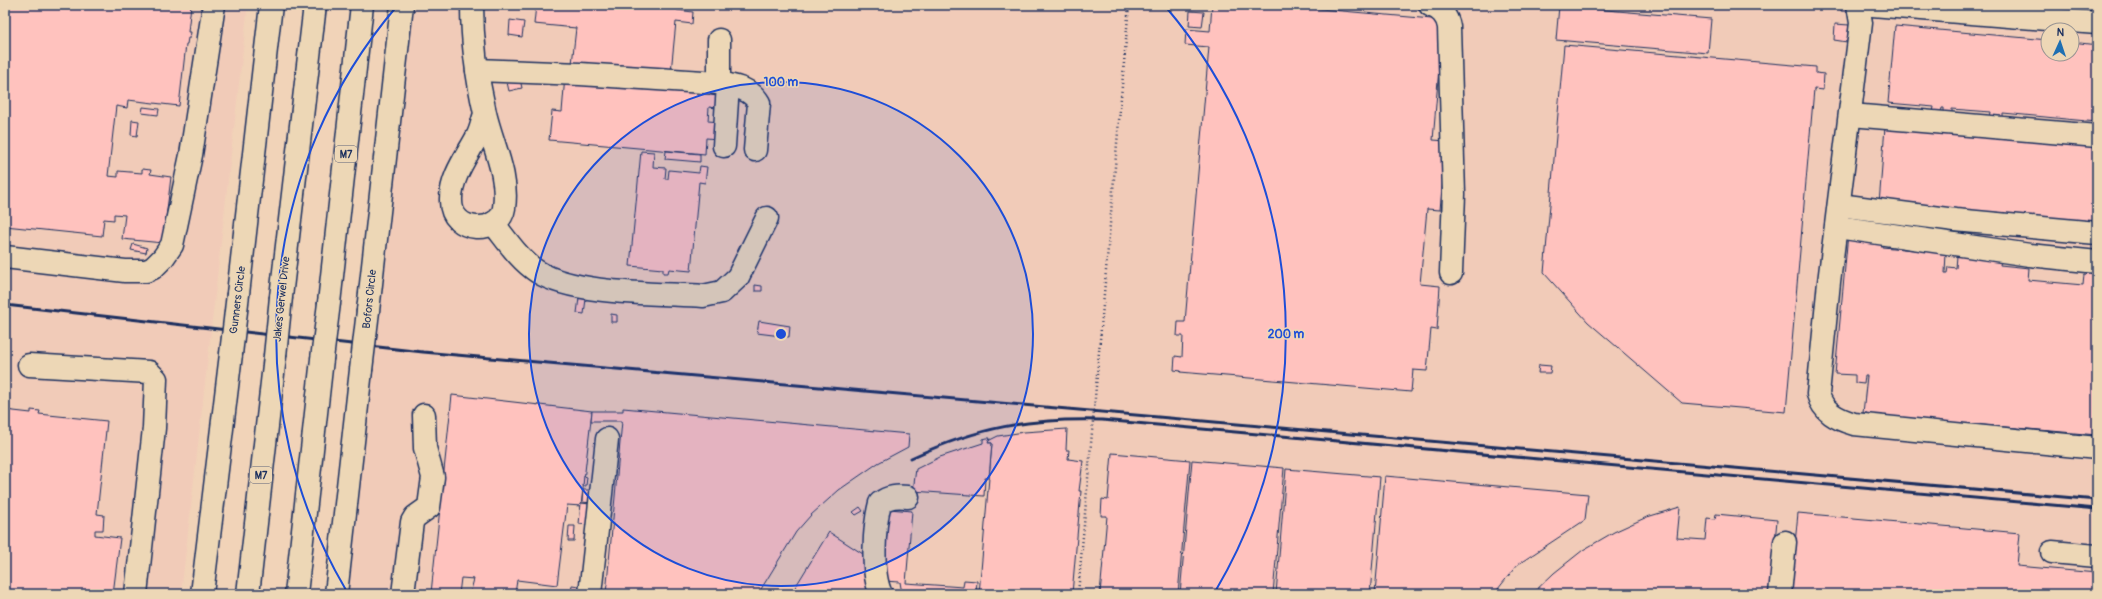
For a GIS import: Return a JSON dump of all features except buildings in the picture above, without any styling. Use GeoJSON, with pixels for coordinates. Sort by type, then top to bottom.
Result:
{"type":"FeatureCollection","features":[{"type":"Feature","properties":{"kind":"main road"},"geometry":{"type":"LineString","coordinates":[[5,256],[124,271],[146,271],[153,268],[163,258],[172,244],[191,155],[214,5]]}},
{"type":"Feature","properties":{"kind":"main road","name":"Gunners Circle"},"geometry":{"type":"LineString","coordinates":[[202,594],[271,5]]}},
{"type":"Feature","properties":{"kind":"main road","name":"Jakes Gerwel Drive"},"geometry":{"type":"LineString","coordinates":[[248,594],[314,5]]}},
{"type":"Feature","properties":{"kind":"main road","name":"M7"},"geometry":{"type":"LineString","coordinates":[[296,594],[362,5]]}},
{"type":"Feature","properties":{"kind":"main road","name":"Bofors Circle"},"geometry":{"type":"LineString","coordinates":[[336,594],[402,5]]}},
{"type":"Feature","properties":{"kind":"main road"},"geometry":{"type":"LineString","coordinates":[[472,5],[472,31],[477,70],[485,114],[503,174],[505,190],[504,210],[497,221],[481,227],[469,227],[457,220],[451,202],[454,181],[478,136],[485,114]]}},
{"type":"Feature","properties":{"kind":"main road"},"geometry":{"type":"LineString","coordinates":[[1430,5],[1445,15],[1449,27],[1454,194],[1451,273]]}},
{"type":"Feature","properties":{"kind":"main road"},"geometry":{"type":"LineString","coordinates":[[1858,5],[1861,23],[1818,394],[1820,401],[1827,411],[1854,424],[2097,448]]}},
{"type":"Feature","properties":{"kind":"main road"},"geometry":{"type":"LineString","coordinates":[[1872,5],[2097,23]]}},
{"type":"Feature","properties":{"kind":"main road"},"geometry":{"type":"LineString","coordinates":[[719,40],[724,84],[724,146]]}},
{"type":"Feature","properties":{"kind":"main road"},"geometry":{"type":"LineString","coordinates":[[477,70],[580,74],[724,84],[747,91],[759,102],[755,150]]}},
{"type":"Feature","properties":{"kind":"main road"},"geometry":{"type":"LineString","coordinates":[[1851,115],[2097,136]]}},
{"type":"Feature","properties":{"kind":"main road"},"geometry":{"type":"LineString","coordinates":[[1839,205],[1955,220],[2097,233]]}},
{"type":"Feature","properties":{"kind":"main road"},"geometry":{"type":"LineString","coordinates":[[492,223],[530,266],[553,278],[583,287],[703,296],[722,292],[738,277],[767,218]]}},
{"type":"Feature","properties":{"kind":"main road"},"geometry":{"type":"LineString","coordinates":[[1837,227],[2030,255],[2097,262]]}},
{"type":"Feature","properties":{"kind":"main road"},"geometry":{"type":"LineString","coordinates":[[29,365],[149,372],[156,379],[154,428],[136,594]]}},
{"type":"Feature","properties":{"kind":"main road"},"geometry":{"type":"LineString","coordinates":[[402,594],[412,522],[415,517],[429,507],[431,501],[433,477],[425,448],[424,415]]}},
{"type":"Feature","properties":{"kind":"main road"},"geometry":{"type":"LineString","coordinates":[[590,594],[607,439]]}},
{"type":"Feature","properties":{"kind":"main road"},"geometry":{"type":"LineString","coordinates":[[881,594],[876,576],[875,552],[880,503],[886,499],[896,496],[908,497]]}},
{"type":"Feature","properties":{"kind":"main road"},"geometry":{"type":"LineString","coordinates":[[1780,594],[1786,542]]}},
{"type":"Feature","properties":{"kind":"main road"},"geometry":{"type":"LineString","coordinates":[[2052,552],[2097,556]]}},
{"type":"Feature","properties":{"kind":"path"},"geometry":{"type":"LineString","coordinates":[[1078,594],[1129,5]]}},
{"type":"Feature","properties":{"kind":"shaded area"},"geometry":{"type":"Polygon","coordinates":[[[5,5],[248,5],[181,594],[5,594],[5,5]]]}},
{"type":"Feature","properties":{"kind":"shaded area"},"geometry":{"type":"Polygon","coordinates":[[[412,5],[2097,5],[2097,594],[346,594],[412,5]]]}},
{"type":"Feature","properties":{"kind":"railway"},"geometry":{"type":"LineString","coordinates":[[5,305],[423,352],[2097,500]]}},
{"type":"Feature","properties":{"kind":"railway"},"geometry":{"type":"LineString","coordinates":[[911,458],[959,439],[1004,427],[1050,421],[1102,420],[2097,509]]}}]}
